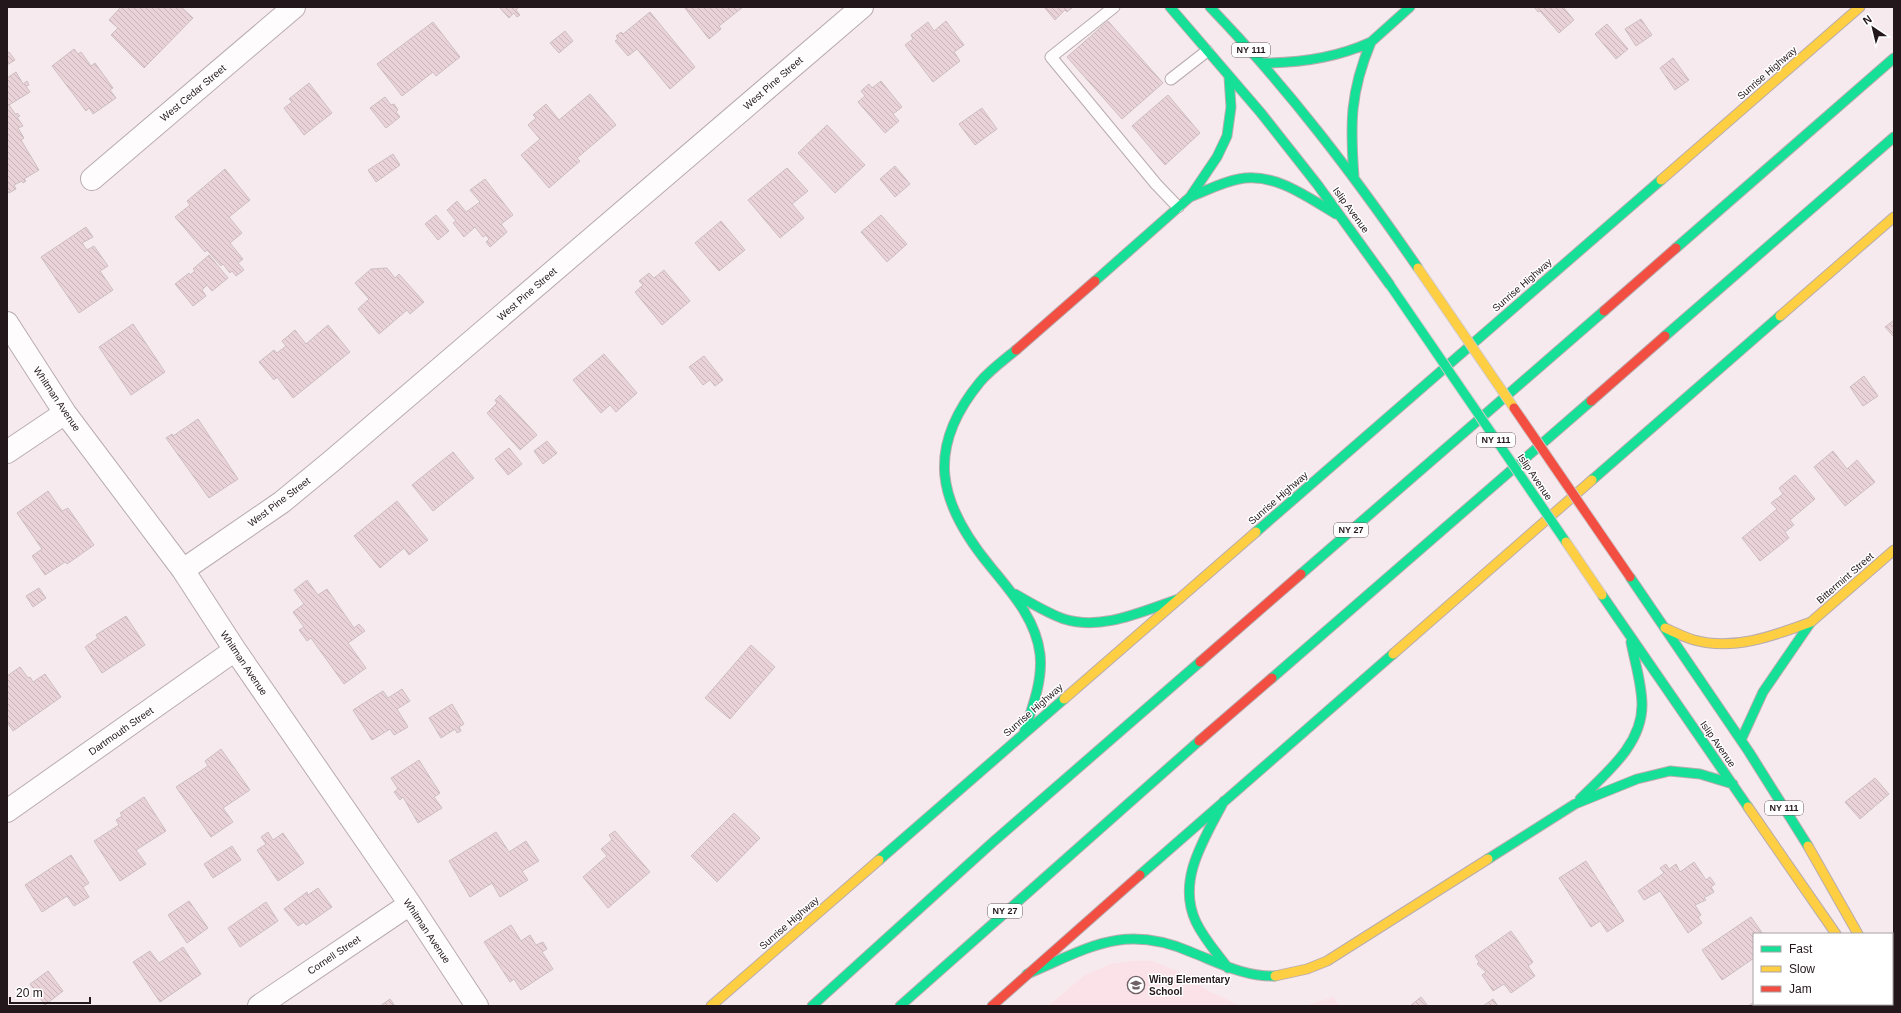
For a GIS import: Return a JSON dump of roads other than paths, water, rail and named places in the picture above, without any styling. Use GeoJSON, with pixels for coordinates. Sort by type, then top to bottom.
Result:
{"type":"FeatureCollection","features":[{"type":"Feature","properties":{"kind":"main road","name":"Islip Avenue"},"geometry":{"type":"LineString","coordinates":[[1170,7],[1207,52],[1261,113],[1343,218],[1630,637],[1835,933]]}},
{"type":"Feature","properties":{"kind":"main road","name":"Islip Avenue"},"geometry":{"type":"LineString","coordinates":[[1210,7],[1263,63],[1354,177],[1418,268],[1741,740],[1801,837],[1857,933]]}},
{"type":"Feature","properties":{"kind":"main road"},"geometry":{"type":"LineString","coordinates":[[1263,63],[1285,64],[1318,60],[1353,50],[1371,42],[1410,7]]}},
{"type":"Feature","properties":{"kind":"main road","name":"Sunrise Highway"},"geometry":{"type":"LineString","coordinates":[[711,1006],[1860,7]]}},
{"type":"Feature","properties":{"kind":"main road"},"geometry":{"type":"LineString","coordinates":[[1354,177],[1350,124],[1351,106],[1357,77],[1371,42]]}},
{"type":"Feature","properties":{"kind":"main road","name":"NY 27"},"geometry":{"type":"LineString","coordinates":[[812,1006],[1004,832],[1894,58]]}},
{"type":"Feature","properties":{"kind":"main road"},"geometry":{"type":"LineString","coordinates":[[1024,733],[1039,679],[1040,652],[1031,625],[1015,594],[964,532],[949,504],[943,476],[943,461],[949,431],[966,399],[981,381],[1190,196],[1217,157],[1227,136],[1231,107],[1230,77]]}},
{"type":"Feature","properties":{"kind":"main road","name":"NY 27"},"geometry":{"type":"LineString","coordinates":[[900,1006],[1106,822],[1894,137]]}},
{"type":"Feature","properties":{"kind":"main road"},"geometry":{"type":"LineString","coordinates":[[1190,196],[1240,180],[1260,179],[1274,181],[1287,186],[1343,218]]}},
{"type":"Feature","properties":{"kind":"main road"},"geometry":{"type":"LineString","coordinates":[[992,1006],[1224,801],[1894,217]]}},
{"type":"Feature","properties":{"kind":"main road","name":"Bittermint Street"},"geometry":{"type":"LineString","coordinates":[[1811,622],[1894,550]]}},
{"type":"Feature","properties":{"kind":"main road"},"geometry":{"type":"LineString","coordinates":[[1015,594],[1065,620],[1082,624],[1098,624],[1113,621],[1179,599]]}},
{"type":"Feature","properties":{"kind":"main road"},"geometry":{"type":"LineString","coordinates":[[1665,628],[1693,640],[1710,644],[1740,645],[1767,638],[1811,622]]}},
{"type":"Feature","properties":{"kind":"main road"},"geometry":{"type":"LineString","coordinates":[[1741,740],[1756,703],[1765,686],[1811,622]]}},
{"type":"Feature","properties":{"kind":"main road"},"geometry":{"type":"LineString","coordinates":[[1575,804],[1632,744],[1638,731],[1642,705],[1630,637]]}},
{"type":"Feature","properties":{"kind":"main road"},"geometry":{"type":"LineString","coordinates":[[1027,974],[1102,943],[1133,938],[1163,941],[1242,973],[1268,977],[1298,973],[1312,968],[1337,955],[1575,804],[1655,773],[1670,771],[1700,774],[1733,784]]}},
{"type":"Feature","properties":{"kind":"main road"},"geometry":{"type":"LineString","coordinates":[[1224,801],[1194,862],[1189,877],[1188,890],[1193,916],[1228,968]]}},
{"type":"Feature","properties":{"kind":"street","name":"West Cedar Street"},"geometry":{"type":"LineString","coordinates":[[92,179],[294,7]]}},
{"type":"Feature","properties":{"kind":"street","name":"West Pine Street"},"geometry":{"type":"LineString","coordinates":[[183,570],[282,502],[333,460],[862,7]]}},
{"type":"Feature","properties":{"kind":"street","name":"Whitman Avenue"},"geometry":{"type":"LineString","coordinates":[[7,323],[65,413],[183,570],[235,650],[410,904],[477,1006]]}},
{"type":"Feature","properties":{"kind":"street"},"geometry":{"type":"LineString","coordinates":[[7,452],[65,413]]}},
{"type":"Feature","properties":{"kind":"street","name":"Dartmouth Street"},"geometry":{"type":"LineString","coordinates":[[7,811],[235,650]]}},
{"type":"Feature","properties":{"kind":"street","name":"Cornell Street"},"geometry":{"type":"LineString","coordinates":[[259,1006],[410,904]]}},
{"type":"Feature","properties":{"kind":"lane"},"geometry":{"type":"LineString","coordinates":[[1114,7],[1051,57],[1156,184],[1178,207]]}},
{"type":"Feature","properties":{"kind":"lane"},"geometry":{"type":"LineString","coordinates":[[1171,80],[1207,52]]}},
{"type":"Feature","properties":{"kind":"place","name":"Wing Elementary School"},"geometry":{"type":"Point","coordinates":[1136,985]}}]}
